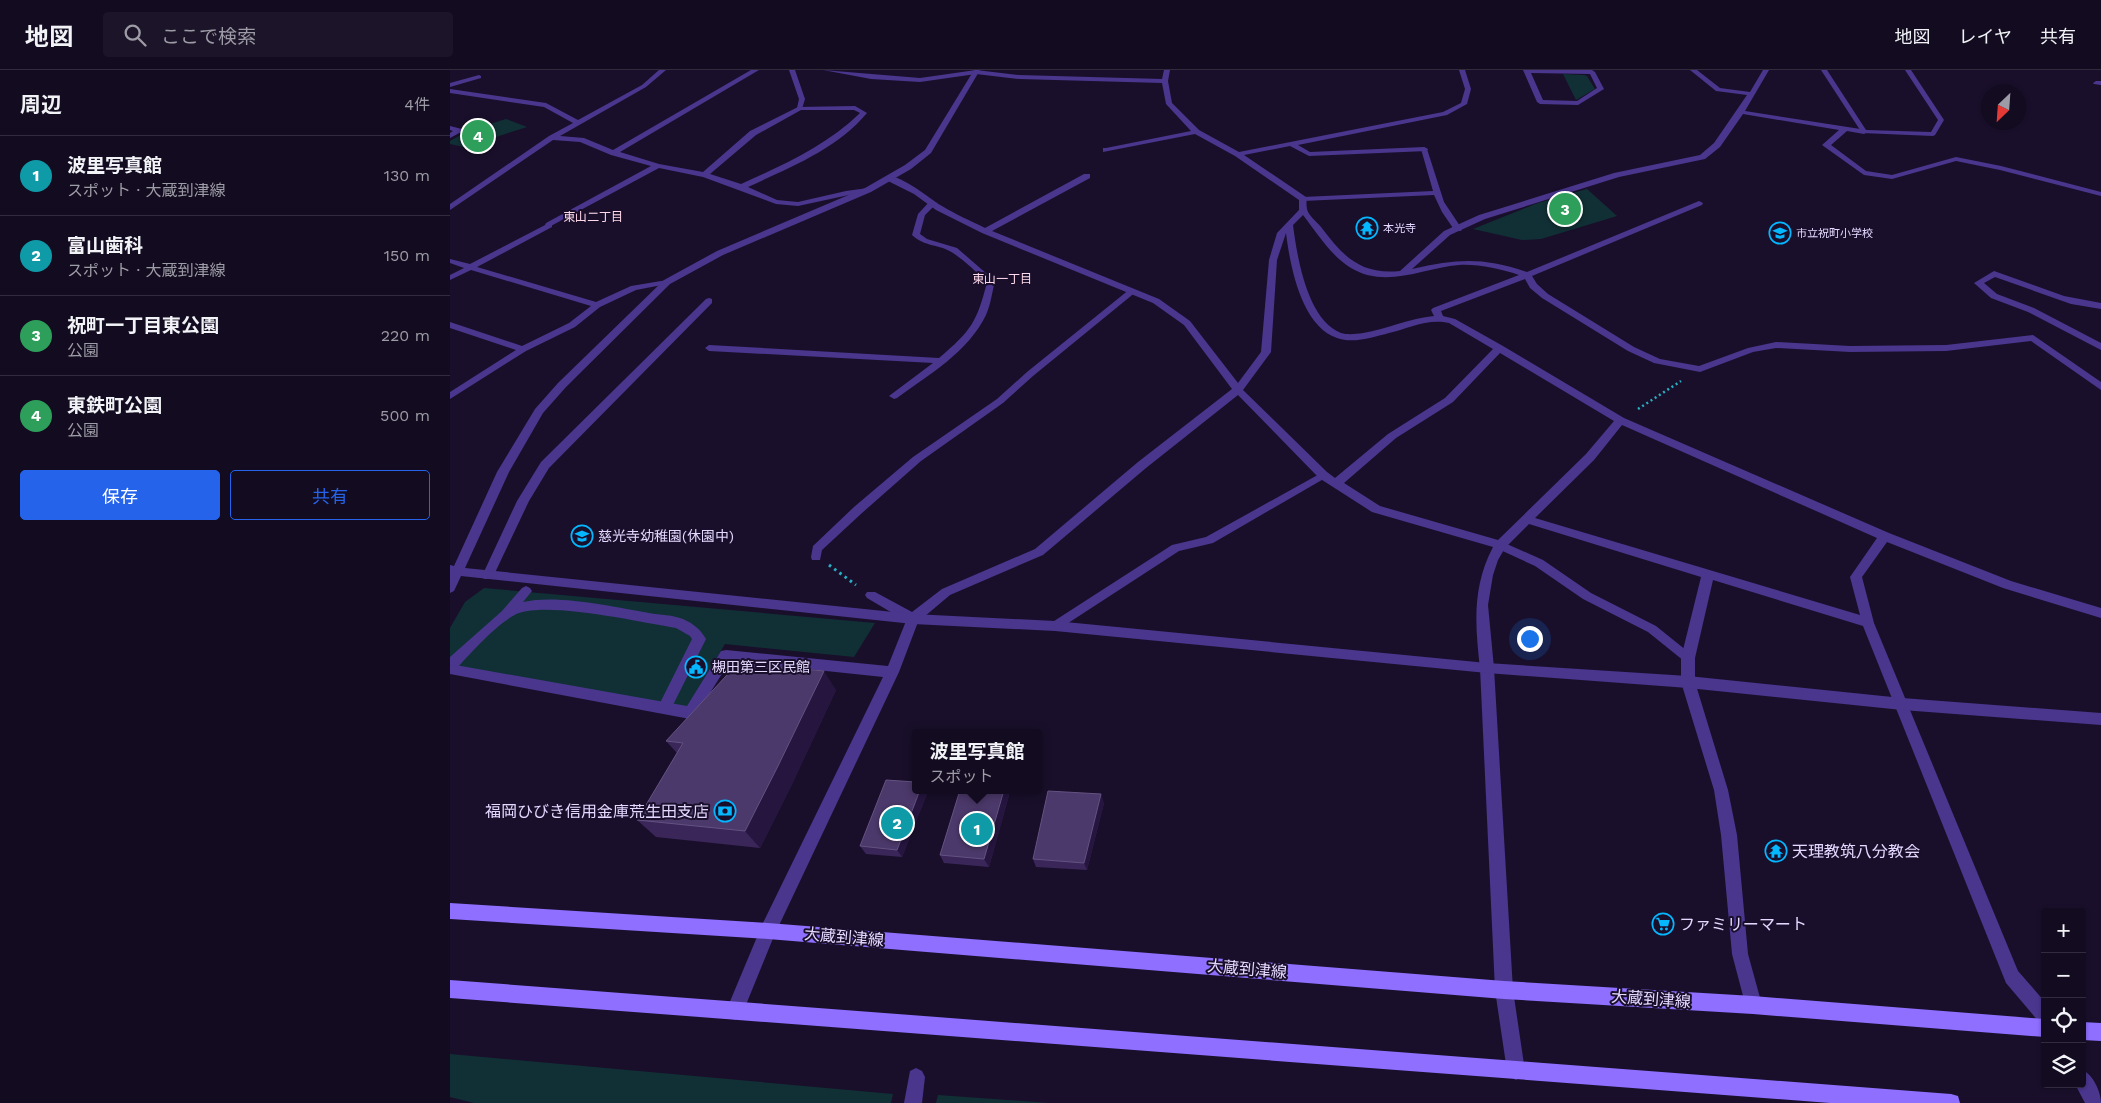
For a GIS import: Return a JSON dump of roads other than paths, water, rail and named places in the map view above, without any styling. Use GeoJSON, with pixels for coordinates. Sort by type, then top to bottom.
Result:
{"type":"FeatureCollection","features":[{"type":"Feature","properties":{"kind":"main road","name":"大蔵到津線"},"geometry":{"type":"LineString","coordinates":[[450,910],[768,932],[1504,990],[1753,1005],[2041,1028]]}},
{"type":"Feature","properties":{"kind":"main road"},"geometry":{"type":"LineString","coordinates":[[450,989],[1951,1103]]}},
{"type":"Feature","properties":{"kind":"main road"},"geometry":{"type":"LineString","coordinates":[[2086,1031],[2101,1032]]}},
{"type":"Feature","properties":{"kind":"street"},"geometry":{"type":"LineString","coordinates":[[450,208],[552,138],[644,86],[663,70]]}},
{"type":"Feature","properties":{"kind":"street"},"geometry":{"type":"LineString","coordinates":[[614,153],[756,70]]}},
{"type":"Feature","properties":{"kind":"street"},"geometry":{"type":"LineString","coordinates":[[826,70],[871,77],[920,80],[976,71],[1019,77],[1165,81]]}},
{"type":"Feature","properties":{"kind":"street"},"geometry":{"type":"LineString","coordinates":[[1167,70],[1165,81],[1169,104],[1196,132],[1238,154],[1303,199],[1303,210],[1335,249],[1354,266],[1377,274],[1401,275],[1449,263],[1478,263],[1505,267],[1527,275],[1533,286],[1545,296],[1630,349],[1657,360],[1700,369],[1751,350],[1776,345],[1850,349],[1946,348],[2033,338],[2101,387]]}},
{"type":"Feature","properties":{"kind":"street"},"geometry":{"type":"LineString","coordinates":[[1238,154],[1445,114],[1464,104],[1468,94],[1462,70]]}},
{"type":"Feature","properties":{"kind":"street"},"geometry":{"type":"LineString","coordinates":[[1527,70],[1592,72],[1601,89],[1578,103],[1540,102],[1527,70]]}},
{"type":"Feature","properties":{"kind":"street"},"geometry":{"type":"LineString","coordinates":[[1692,70],[1718,90],[1752,94]]}},
{"type":"Feature","properties":{"kind":"street"},"geometry":{"type":"LineString","coordinates":[[1401,275],[1448,234],[1526,202],[1616,175],[1702,157],[1717,145],[1741,112],[1766,70]]}},
{"type":"Feature","properties":{"kind":"street"},"geometry":{"type":"LineString","coordinates":[[450,588],[454,570],[502,472],[538,411],[667,282],[720,253],[868,190],[908,167],[928,151],[976,71]]}},
{"type":"Feature","properties":{"kind":"street"},"geometry":{"type":"LineString","coordinates":[[450,85],[479,77]]}},
{"type":"Feature","properties":{"kind":"street"},"geometry":{"type":"LineString","coordinates":[[450,90],[546,105],[578,123]]}},
{"type":"Feature","properties":{"kind":"street"},"geometry":{"type":"LineString","coordinates":[[705,175],[752,133],[800,108],[844,107],[855,108],[864,113],[856,122],[813,153],[741,187]]}},
{"type":"Feature","properties":{"kind":"street"},"geometry":{"type":"LineString","coordinates":[[1741,112],[1864,132]]}},
{"type":"Feature","properties":{"kind":"street"},"geometry":{"type":"LineString","coordinates":[[450,128],[459,131],[450,136]]}},
{"type":"Feature","properties":{"kind":"street"},"geometry":{"type":"LineString","coordinates":[[1844,130],[1826,145],[1864,173],[1892,178],[1956,159],[2001,168],[2101,194]]}},
{"type":"Feature","properties":{"kind":"street"},"geometry":{"type":"LineString","coordinates":[[1106,150],[1196,132]]}},
{"type":"Feature","properties":{"kind":"street"},"geometry":{"type":"LineString","coordinates":[[552,138],[581,140],[614,153],[658,166],[705,175],[741,187],[776,202],[798,204],[868,190]]}},
{"type":"Feature","properties":{"kind":"street"},"geometry":{"type":"LineString","coordinates":[[1292,144],[1309,154],[1424,149]]}},
{"type":"Feature","properties":{"kind":"street"},"geometry":{"type":"LineString","coordinates":[[549,225],[658,166]]}},
{"type":"Feature","properties":{"kind":"street"},"geometry":{"type":"LineString","coordinates":[[986,231],[1087,176]]}},
{"type":"Feature","properties":{"kind":"street"},"geometry":{"type":"LineString","coordinates":[[889,178],[986,231],[1156,301],[1186,323],[1238,390],[1323,475],[1376,509],[1500,545]]}},
{"type":"Feature","properties":{"kind":"street"},"geometry":{"type":"LineString","coordinates":[[1439,317],[1436,310],[1700,204]]}},
{"type":"Feature","properties":{"kind":"street"},"geometry":{"type":"LineString","coordinates":[[735,1011],[768,932],[892,672],[913,619],[946,592],[1039,552],[1142,465],[1238,390],[1266,352],[1273,260],[1281,233],[1303,210]]}},
{"type":"Feature","properties":{"kind":"street"},"geometry":{"type":"LineString","coordinates":[[1289,226],[1291,247],[1310,307],[1325,328],[1338,336],[1359,336],[1439,317],[1452,321],[1620,420],[1885,536],[2007,585],[2101,613]]}},
{"type":"Feature","properties":{"kind":"street"},"geometry":{"type":"LineString","coordinates":[[2101,306],[2085,306],[2013,279],[1994,274],[1978,283],[1994,296],[2031,310],[2101,347]]}},
{"type":"Feature","properties":{"kind":"street"},"geometry":{"type":"LineString","coordinates":[[488,576],[523,501],[545,464],[709,301]]}},
{"type":"Feature","properties":{"kind":"street"},"geometry":{"type":"LineString","coordinates":[[1335,484],[1392,436],[1449,400],[1500,348]]}},
{"type":"Feature","properties":{"kind":"street"},"geometry":{"type":"LineString","coordinates":[[1516,1071],[1504,990],[1487,668],[1480,619],[1483,588],[1489,562],[1500,545],[1590,457],[1620,420]]}},
{"type":"Feature","properties":{"kind":"street"},"geometry":{"type":"LineString","coordinates":[[1526,519],[1868,623]]}},
{"type":"Feature","properties":{"kind":"street"},"geometry":{"type":"LineString","coordinates":[[1885,536],[1856,577],[1868,623],[2012,977],[2041,1011]]}},
{"type":"Feature","properties":{"kind":"street"},"geometry":{"type":"LineString","coordinates":[[454,570],[488,576],[913,619],[1055,626],[1487,668],[1688,682],[1902,704],[2101,719]]}},
{"type":"Feature","properties":{"kind":"street"},"geometry":{"type":"LineString","coordinates":[[1708,574],[1688,658],[1688,682],[1721,790],[1728,835],[1740,954],[1753,1005]]}},
{"type":"Feature","properties":{"kind":"street"},"geometry":{"type":"LineString","coordinates":[[451,667],[526,592]]}},
{"type":"Feature","properties":{"kind":"street"},"geometry":{"type":"LineString","coordinates":[[871,595],[913,619]]}},
{"type":"Feature","properties":{"kind":"street"},"geometry":{"type":"LineString","coordinates":[[500,620],[515,609],[543,604],[679,623],[695,632],[699,639],[667,703]]}},
{"type":"Feature","properties":{"kind":"street"},"geometry":{"type":"LineString","coordinates":[[451,667],[690,713],[726,655],[892,672]]}},
{"type":"Feature","properties":{"kind":"street"},"geometry":{"type":"LineString","coordinates":[[914,1100],[916,1077]]}},
{"type":"Feature","properties":{"kind":"street"},"geometry":{"type":"LineString","coordinates":[[2086,1086],[2095,1103]]}},
{"type":"Feature","properties":{"kind":"lane"},"geometry":{"type":"LineString","coordinates":[[792,70],[802,99],[800,108]]}},
{"type":"Feature","properties":{"kind":"lane"},"geometry":{"type":"LineString","coordinates":[[1824,70],[1864,132],[1934,134],[1941,120],[1908,70]]}},
{"type":"Feature","properties":{"kind":"lane"},"geometry":{"type":"LineString","coordinates":[[1424,149],[1437,193],[1448,219],[1458,229]]}},
{"type":"Feature","properties":{"kind":"lane"},"geometry":{"type":"LineString","coordinates":[[1303,199],[1437,193]]}},
{"type":"Feature","properties":{"kind":"lane"},"geometry":{"type":"LineString","coordinates":[[894,396],[943,361],[970,333],[982,316],[991,281],[954,250],[924,241],[916,235],[922,214],[933,203]]}},
{"type":"Feature","properties":{"kind":"lane"},"geometry":{"type":"LineString","coordinates":[[450,278],[549,225]]}},
{"type":"Feature","properties":{"kind":"lane"},"geometry":{"type":"LineString","coordinates":[[450,261],[597,305]]}},
{"type":"Feature","properties":{"kind":"lane"},"geometry":{"type":"LineString","coordinates":[[450,396],[523,349],[572,325],[597,305],[634,288],[667,282]]}},
{"type":"Feature","properties":{"kind":"lane"},"geometry":{"type":"LineString","coordinates":[[816,557],[817,549],[858,510],[917,459],[1000,401],[1030,374],[1133,291]]}},
{"type":"Feature","properties":{"kind":"lane"},"geometry":{"type":"LineString","coordinates":[[450,325],[523,349]]}},
{"type":"Feature","properties":{"kind":"lane"},"geometry":{"type":"LineString","coordinates":[[709,348],[943,361]]}},
{"type":"Feature","properties":{"kind":"lane"},"geometry":{"type":"LineString","coordinates":[[1055,626],[1176,548],[1209,540],[1323,475]]}},
{"type":"Feature","properties":{"kind":"lane"},"geometry":{"type":"LineString","coordinates":[[1500,545],[1539,562],[1587,596],[1652,629],[1688,658]]}},
{"type":"Feature","properties":{"kind":"place","name":"東鉄町公園"},"geometry":{"type":"Point","coordinates":[478,136]}},
{"type":"Feature","properties":{"kind":"place","name":"祝町一丁目東公園"},"geometry":{"type":"Point","coordinates":[1565,209]}},
{"type":"Feature","properties":{"kind":"place","name":"本光寺"},"geometry":{"type":"Point","coordinates":[1367,228]}},
{"type":"Feature","properties":{"kind":"place","name":"市立祝町小学校"},"geometry":{"type":"Point","coordinates":[1780,233]}},
{"type":"Feature","properties":{"kind":"place","name":"慈光寺幼稚園(休園中)"},"geometry":{"type":"Point","coordinates":[582,536]}},
{"type":"Feature","properties":{"kind":"place","name":"槻田第三区民館"},"geometry":{"type":"Point","coordinates":[696,667]}},
{"type":"Feature","properties":{"kind":"place","name":"福岡ひびき信用金庫荒生田支店"},"geometry":{"type":"Point","coordinates":[725,811]}},
{"type":"Feature","properties":{"kind":"place","name":"富山歯科"},"geometry":{"type":"Point","coordinates":[897,823]}},
{"type":"Feature","properties":{"kind":"place","name":"波里写真館"},"geometry":{"type":"Point","coordinates":[977,829]}},
{"type":"Feature","properties":{"kind":"place","name":"天理教筑八分教会"},"geometry":{"type":"Point","coordinates":[1776,851]}},
{"type":"Feature","properties":{"kind":"place","name":"ファミリーマート"},"geometry":{"type":"Point","coordinates":[1663,924]}},
{"type":"Feature","properties":{"kind":"district","name":"東山二丁目"},"geometry":{"type":"Point","coordinates":[593,217]}},
{"type":"Feature","properties":{"kind":"district","name":"東山一丁目"},"geometry":{"type":"Point","coordinates":[1002,279]}}]}
